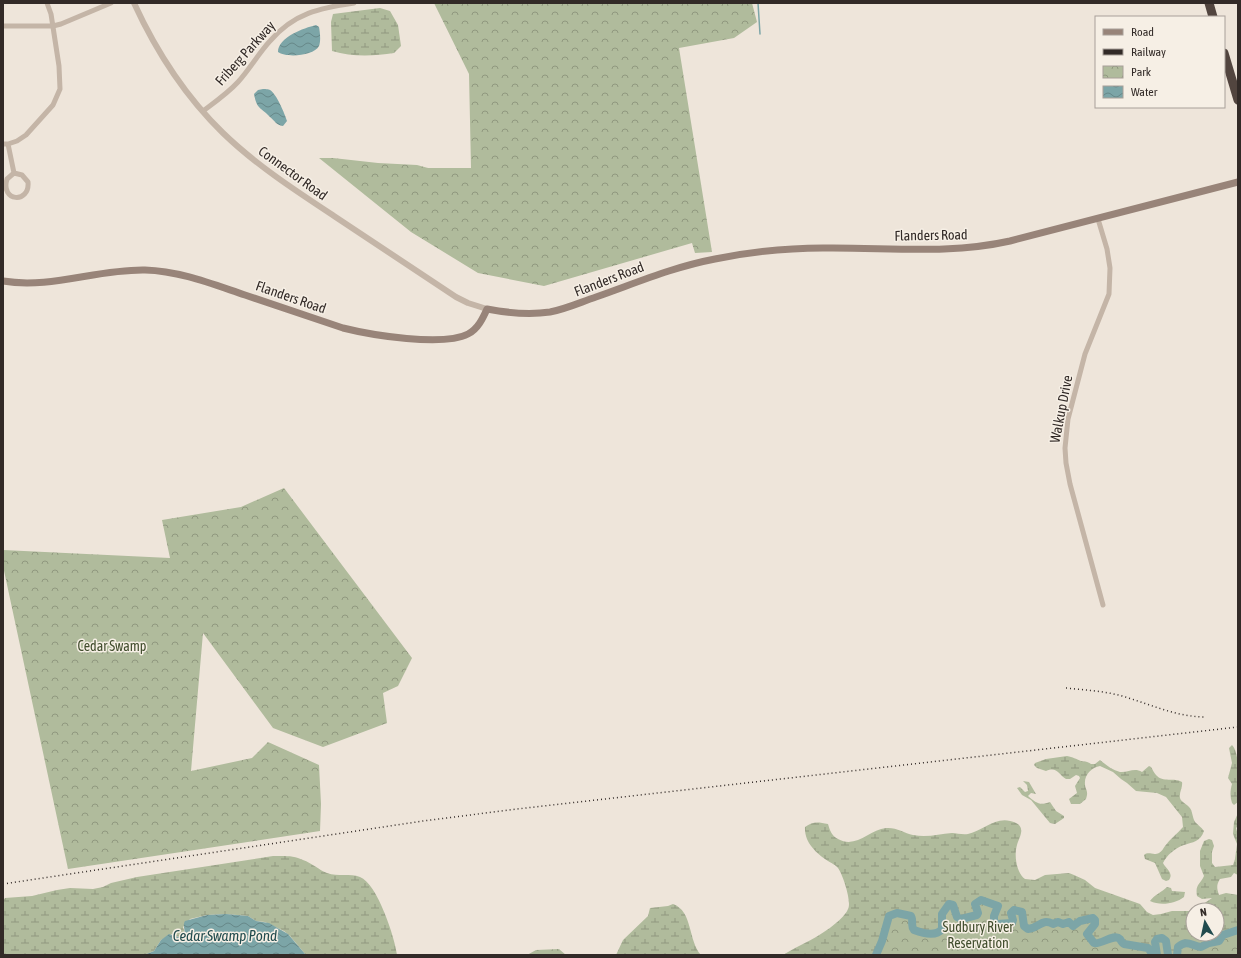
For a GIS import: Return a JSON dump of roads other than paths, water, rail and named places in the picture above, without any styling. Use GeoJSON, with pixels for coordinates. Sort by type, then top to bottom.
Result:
{"type":"FeatureCollection","features":[{"type":"Feature","properties":{"kind":"highway"},"geometry":{"type":"LineString","coordinates":[[1209,3],[1213,16]]}},
{"type":"Feature","properties":{"kind":"highway"},"geometry":{"type":"LineString","coordinates":[[1225,56],[1238,100]]}},
{"type":"Feature","properties":{"kind":"main road","name":"Flanders Road"},"geometry":{"type":"LineString","coordinates":[[3,281],[20,283],[40,282],[128,270],[164,272],[208,282],[343,328],[375,335],[445,339],[469,334],[478,325],[487,309],[508,313],[528,314],[561,310],[668,271],[699,262],[757,252],[822,248],[919,250],[970,248],[1010,241],[1238,182]]}},
{"type":"Feature","properties":{"kind":"street"},"geometry":{"type":"LineString","coordinates":[[14,173],[6,144],[17,141],[26,135],[54,105],[60,89],[53,26],[48,3]]}},
{"type":"Feature","properties":{"kind":"street"},"geometry":{"type":"LineString","coordinates":[[3,26],[53,26],[111,3]]}},
{"type":"Feature","properties":{"kind":"street","name":"Connector Road"},"geometry":{"type":"LineString","coordinates":[[134,3],[158,50],[178,80],[203,111],[242,151],[288,186],[456,297],[468,303],[487,309]]}},
{"type":"Feature","properties":{"kind":"street","name":"Friberg Parkway"},"geometry":{"type":"LineString","coordinates":[[203,111],[237,84],[271,40],[284,27],[300,17],[324,8],[354,3]]}},
{"type":"Feature","properties":{"kind":"street"},"geometry":{"type":"LineString","coordinates":[[14,173],[22,175],[28,182],[27,191],[20,197],[10,196],[5,188],[7,179],[14,173]]}},
{"type":"Feature","properties":{"kind":"street","name":"Walkup Drive"},"geometry":{"type":"LineString","coordinates":[[1098,219],[1107,249],[1110,268],[1109,294],[1085,354],[1068,419],[1065,448],[1070,484],[1103,605]]}},
{"type":"Feature","properties":{"kind":"water"},"geometry":{"type":"Polygon","coordinates":[[[316,25],[319,27],[320,34],[319,46],[312,52],[300,55],[287,55],[278,52],[282,42],[292,34],[316,25]]]}},
{"type":"Feature","properties":{"kind":"water"},"geometry":{"type":"Polygon","coordinates":[[[258,90],[270,90],[277,99],[287,121],[283,126],[276,123],[256,103],[254,94],[258,90]]]}},
{"type":"Feature","properties":{"kind":"water","name":"Cedar Swamp Pond"},"geometry":{"type":"Polygon","coordinates":[[[226,914],[248,916],[256,921],[269,923],[288,934],[306,955],[144,955],[154,951],[161,940],[169,934],[179,937],[184,935],[185,921],[207,915],[226,914]]]}},
{"type":"Feature","properties":{"kind":"waterway"},"geometry":{"type":"LineString","coordinates":[[758,3],[760,34]]}},
{"type":"Feature","properties":{"kind":"waterway"},"geometry":{"type":"LineString","coordinates":[[876,955],[882,941],[889,916],[897,913],[911,916],[914,930],[933,934],[942,929],[942,914],[949,904],[953,905],[957,917],[961,919],[977,915],[978,913],[975,904],[981,900],[998,906],[994,916],[994,922],[997,924],[1012,923],[1013,920],[1011,913],[1014,910],[1022,912],[1024,926],[1028,929],[1046,922],[1053,924],[1058,922],[1063,924],[1069,922],[1073,926],[1080,921],[1093,918],[1095,920],[1095,924],[1087,934],[1094,943],[1114,937],[1120,939],[1124,944],[1148,948],[1153,955]]}},
{"type":"Feature","properties":{"kind":"waterway"},"geometry":{"type":"LineString","coordinates":[[1177,955],[1178,947],[1184,943],[1201,947],[1209,943],[1219,941],[1223,935],[1238,930]]}},
{"type":"Feature","properties":{"kind":"waterway"},"geometry":{"type":"LineString","coordinates":[[1157,955],[1155,942],[1157,939],[1162,938],[1166,941],[1168,955]]}},
{"type":"Feature","properties":{"kind":"railway"},"geometry":{"type":"LineString","coordinates":[[1066,688],[1115,694],[1163,710],[1184,715],[1206,717]]}},
{"type":"Feature","properties":{"kind":"railway"},"geometry":{"type":"LineString","coordinates":[[3,884],[423,821],[517,809],[1238,727]]}},
{"type":"Feature","properties":{"kind":"park label","name":"Cedar Swamp"},"geometry":{"type":"Point","coordinates":[112,646]}},
{"type":"Feature","properties":{"kind":"park label","name":"Sudbury River Reservation"},"geometry":{"type":"Point","coordinates":[978,936]}}]}
